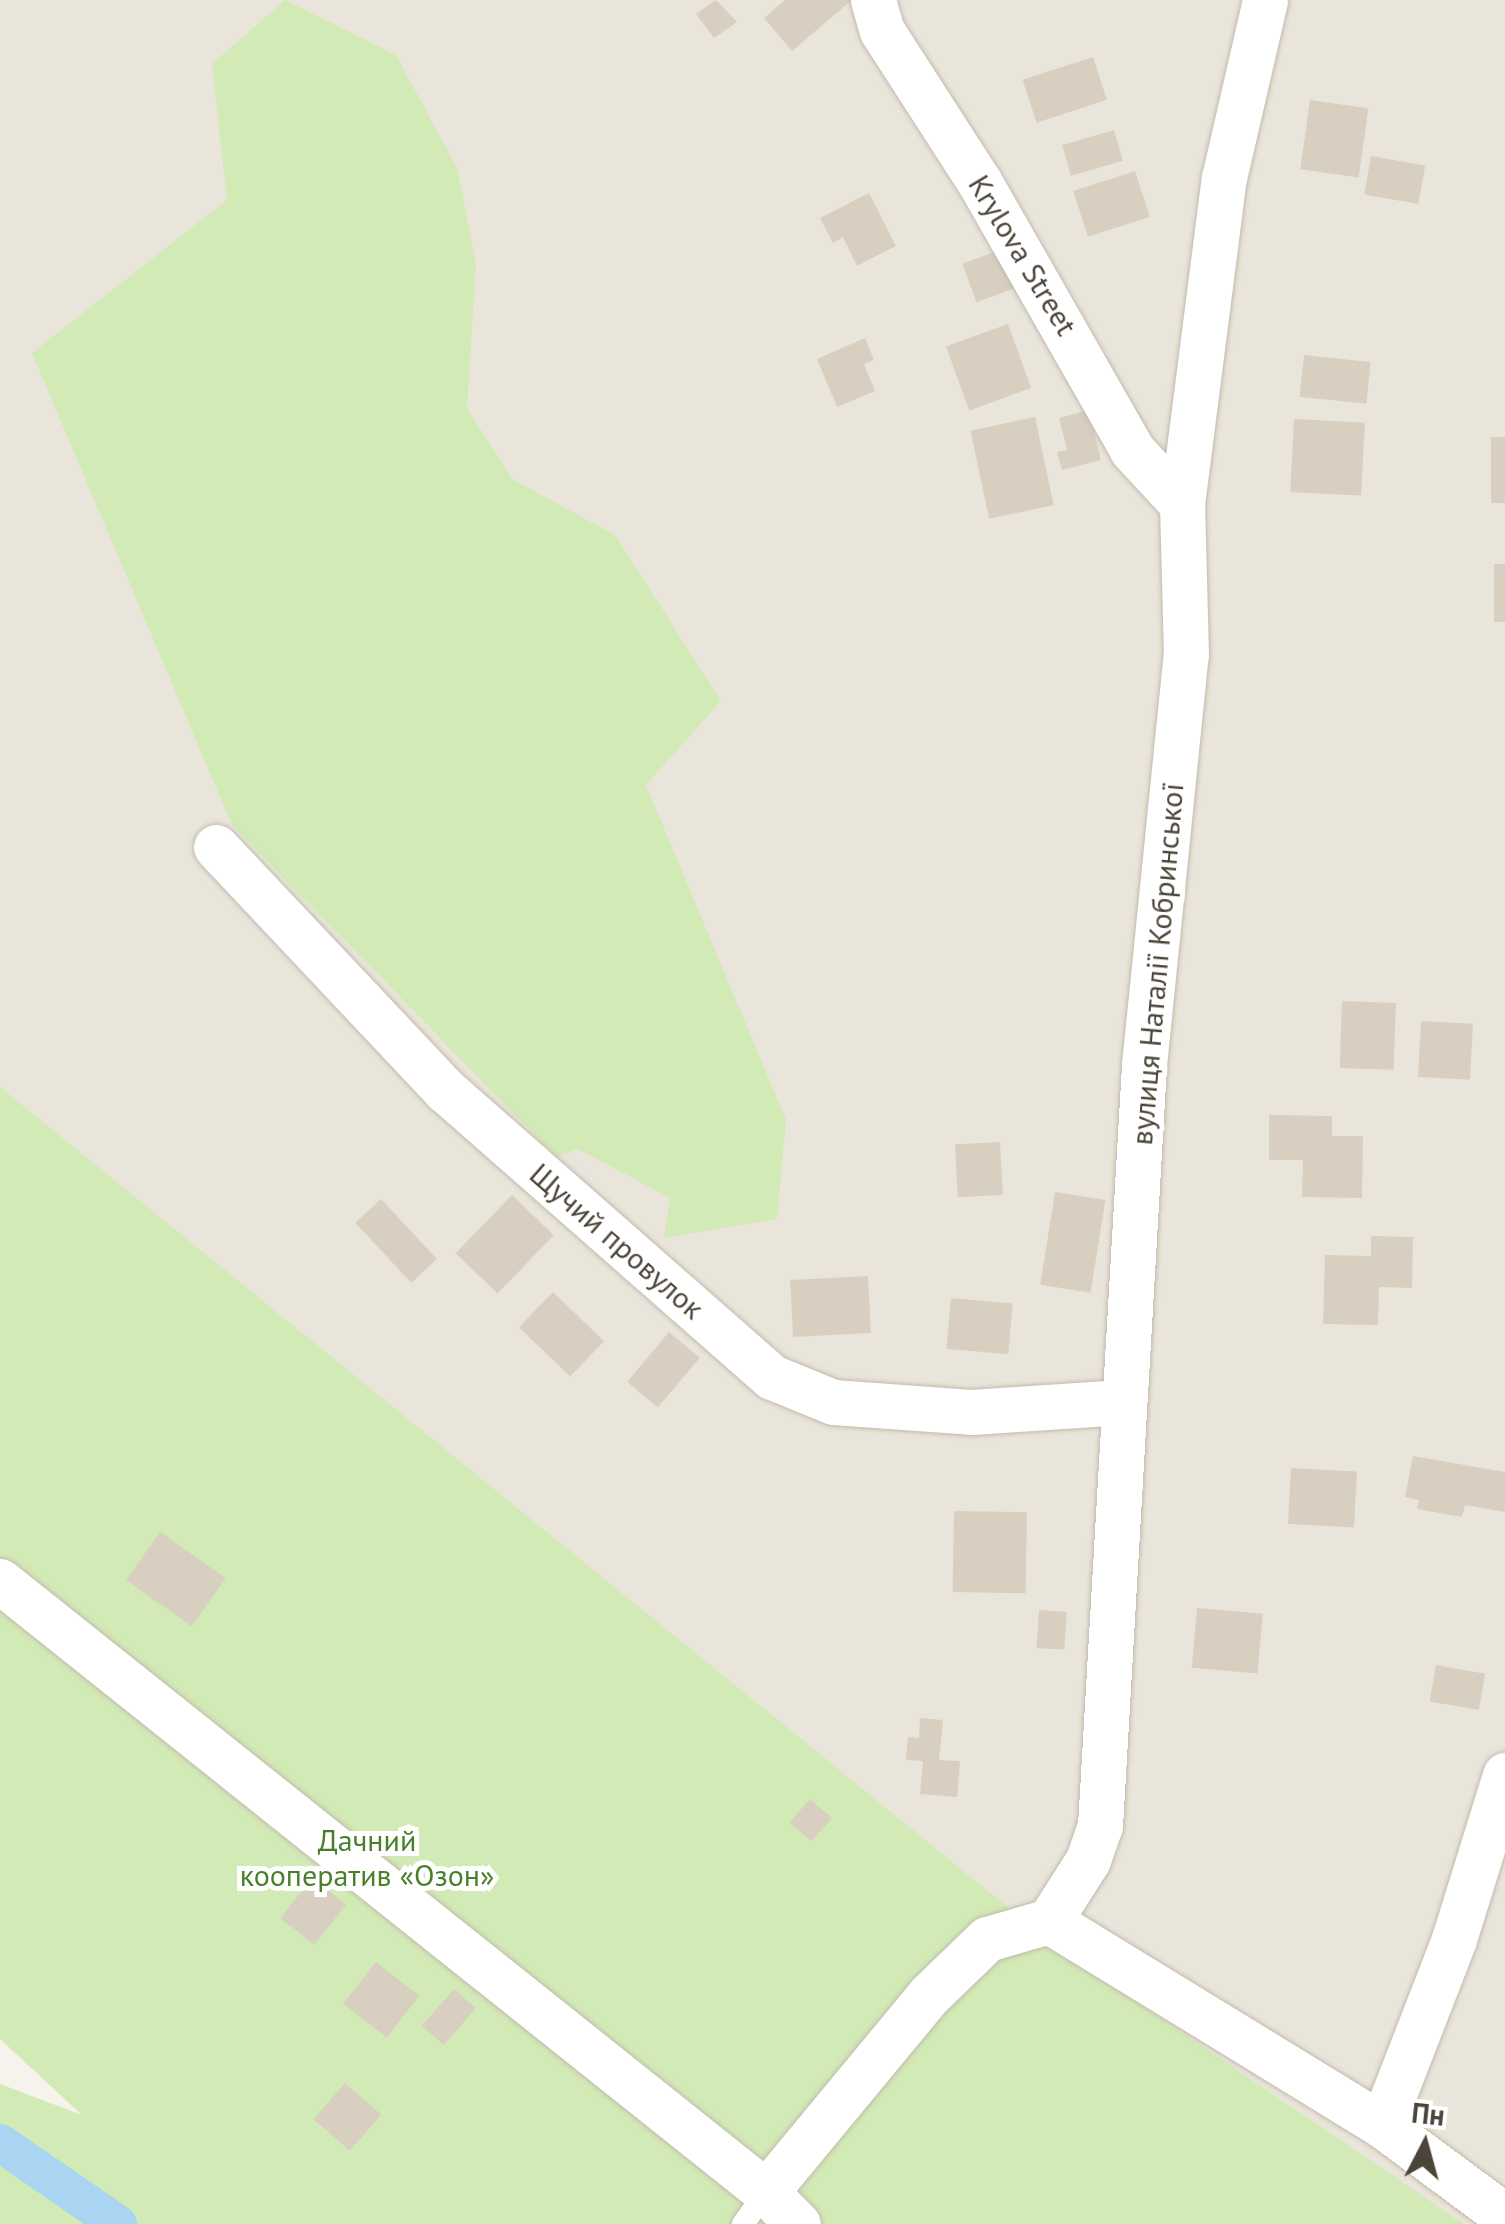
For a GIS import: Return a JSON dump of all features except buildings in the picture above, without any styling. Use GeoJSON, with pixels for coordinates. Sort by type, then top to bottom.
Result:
{"type":"FeatureCollection","features":[{"type":"Feature","properties":{"kind":"street","name":"Krylova Street"},"geometry":{"type":"LineString","coordinates":[[873,0],[882,31],[1080,350],[1132,450],[1182,504]]}},
{"type":"Feature","properties":{"kind":"street","name":"вулиця Наталії Кобринської"},"geometry":{"type":"LineString","coordinates":[[1049,1921],[1088,1860],[1100,1826],[1144,1065],[1186,655],[1182,504],[1224,178],[1265,0]]}},
{"type":"Feature","properties":{"kind":"street","name":"Щучий провулок"},"geometry":{"type":"LineString","coordinates":[[216,847],[445,1090],[772,1377],[833,1402],[971,1412],[1123,1402]]}},
{"type":"Feature","properties":{"kind":"street"},"geometry":{"type":"LineString","coordinates":[[0,1581],[754,2208],[798,2224]]}},
{"type":"Feature","properties":{"kind":"street"},"geometry":{"type":"LineString","coordinates":[[1382,2125],[1454,1940],[1505,1775]]}},
{"type":"Feature","properties":{"kind":"street"},"geometry":{"type":"LineString","coordinates":[[754,2208],[929,1995],[987,1938],[1049,1921],[1382,2125],[1505,2216]]}},
{"type":"Feature","properties":{"kind":"shaded area"},"geometry":{"type":"Polygon","coordinates":[[[0,0],[1505,0],[1505,2224],[225,2224],[0,1613],[0,0]]]}},
{"type":"Feature","properties":{"kind":"green space"},"geometry":{"type":"Polygon","coordinates":[[[285,0],[396,55],[457,168],[476,263],[467,408],[512,479],[615,535],[721,701],[646,785],[786,1120],[777,1219],[664,1238],[670,1198],[578,1149],[556,1157],[232,825],[32,353],[227,200],[212,64],[285,0]]]}},
{"type":"Feature","properties":{"kind":"green space","name":"Дачний кооператив «Озон»"},"geometry":{"type":"Polygon","coordinates":[[[0,1087],[1063,1952],[1464,2224],[0,2224],[0,2084],[82,2115],[0,2039],[0,1087]]]}},
{"type":"Feature","properties":{"kind":"waterway"},"geometry":{"type":"LineString","coordinates":[[0,2143],[118,2224]]}}]}
